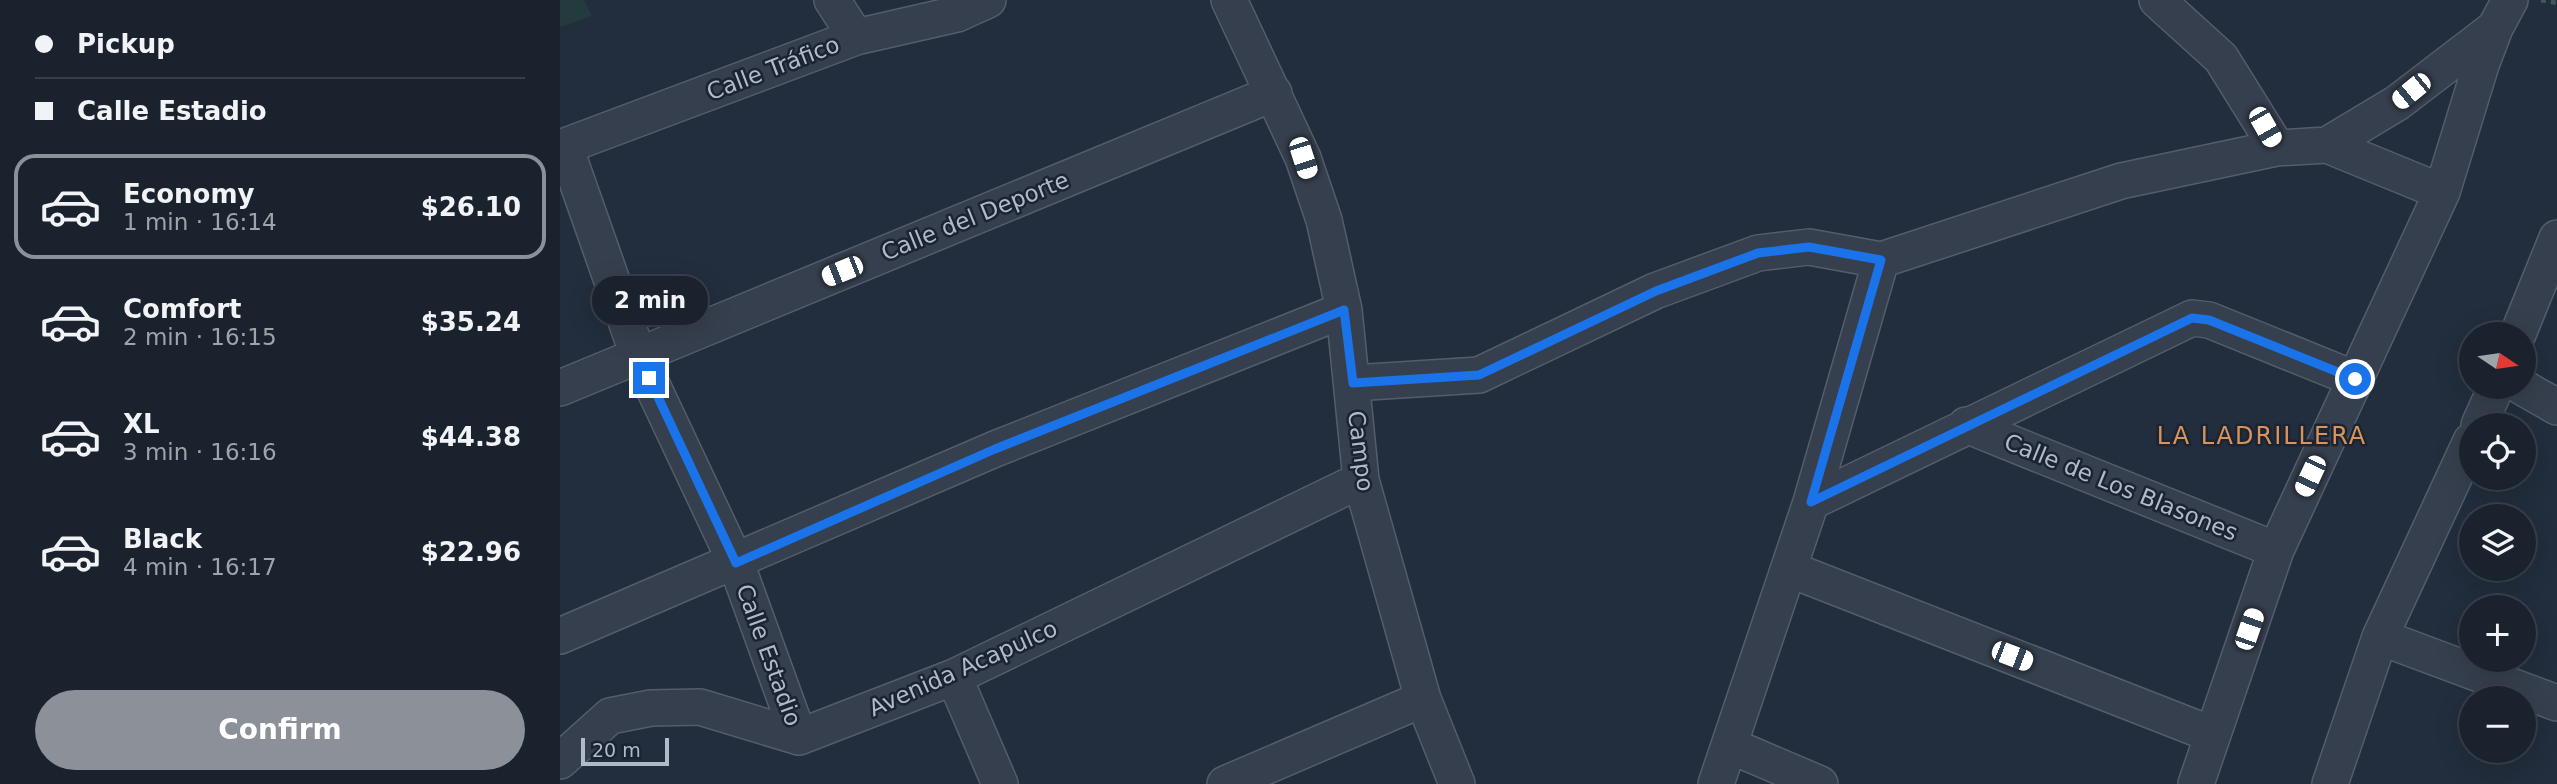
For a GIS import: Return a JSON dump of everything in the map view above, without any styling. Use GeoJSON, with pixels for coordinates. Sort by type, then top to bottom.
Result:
{"type":"FeatureCollection","features":[{"type":"Feature","properties":{"kind":"street"},"geometry":{"type":"LineString","coordinates":[[832,0],[856,37]]}},
{"type":"Feature","properties":{"kind":"street","name":"Calle Tráfico"},"geometry":{"type":"LineString","coordinates":[[562,147],[856,37],[957,14],[988,0]]}},
{"type":"Feature","properties":{"kind":"street","name":"Campo"},"geometry":{"type":"LineString","coordinates":[[1229,0],[1303,158],[1324,220],[1344,310],[1361,480],[1423,699],[1457,784]]}},
{"type":"Feature","properties":{"kind":"street"},"geometry":{"type":"LineString","coordinates":[[2157,0],[2221,58],[2277,148]]}},
{"type":"Feature","properties":{"kind":"street"},"geometry":{"type":"LineString","coordinates":[[2326,145],[2397,103],[2503,14]]}},
{"type":"Feature","properties":{"kind":"street"},"geometry":{"type":"LineString","coordinates":[[2196,784],[2211,734],[2277,550],[2442,192],[2503,14]]}},
{"type":"Feature","properties":{"kind":"street","name":"Calle del Deporte"},"geometry":{"type":"LineString","coordinates":[[560,388],[1274,93]]}},
{"type":"Feature","properties":{"kind":"street"},"geometry":{"type":"LineString","coordinates":[[1353,383],[1479,375],[1656,291],[1758,253],[1809,247],[1881,260],[2121,181],[2277,148],[2326,145],[2442,192]]}},
{"type":"Feature","properties":{"kind":"street","name":"Calle Estadio"},"geometry":{"type":"LineString","coordinates":[[562,147],[638,355],[736,563],[799,737]]}},
{"type":"Feature","properties":{"kind":"street"},"geometry":{"type":"LineString","coordinates":[[2523,322],[2557,238]]}},
{"type":"Feature","properties":{"kind":"street"},"geometry":{"type":"LineString","coordinates":[[1716,784],[1811,502],[1881,260]]}},
{"type":"Feature","properties":{"kind":"street"},"geometry":{"type":"LineString","coordinates":[[560,636],[736,563],[995,449],[1344,310]]}},
{"type":"Feature","properties":{"kind":"street"},"geometry":{"type":"LineString","coordinates":[[1811,502],[2192,318],[2209,320],[2355,379]]}},
{"type":"Feature","properties":{"kind":"street"},"geometry":{"type":"LineString","coordinates":[[2536,395],[2557,407]]}},
{"type":"Feature","properties":{"kind":"street","name":"Calle de Los Blasones"},"geometry":{"type":"LineString","coordinates":[[1966,425],[2277,550]]}},
{"type":"Feature","properties":{"kind":"street"},"geometry":{"type":"LineString","coordinates":[[2330,784],[2380,636],[2459,468]]}},
{"type":"Feature","properties":{"kind":"street","name":"Avenida Acapulco"},"geometry":{"type":"LineString","coordinates":[[799,737],[954,677],[1361,480]]}},
{"type":"Feature","properties":{"kind":"street"},"geometry":{"type":"LineString","coordinates":[[1789,569],[2211,734]]}},
{"type":"Feature","properties":{"kind":"street"},"geometry":{"type":"LineString","coordinates":[[2380,636],[2557,703]]}},
{"type":"Feature","properties":{"kind":"street"},"geometry":{"type":"LineString","coordinates":[[954,677],[1000,784]]}},
{"type":"Feature","properties":{"kind":"street"},"geometry":{"type":"LineString","coordinates":[[1225,784],[1423,699]]}},
{"type":"Feature","properties":{"kind":"street"},"geometry":{"type":"LineString","coordinates":[[560,761],[610,716],[651,708],[700,707],[799,737]]}},
{"type":"Feature","properties":{"kind":"street"},"geometry":{"type":"LineString","coordinates":[[1731,746],[1820,784]]}},
{"type":"Feature","properties":{"kind":"path"},"geometry":{"type":"LineString","coordinates":[[2540,0],[2557,3]]}},
{"type":"Feature","properties":{"kind":"green space"},"geometry":{"type":"Polygon","coordinates":[[[560,0],[584,0],[592,16],[560,27],[560,0]]]}},
{"type":"Feature","properties":{"kind":"district","name":"LA LADRILLERA"},"geometry":{"type":"Point","coordinates":[2262,436]}},
{"type":"Feature","properties":{"kind":"route"},"geometry":{"type":"LineString","coordinates":[[649,378],[736,563],[995,449],[1344,310],[1353,383],[1479,375],[1656,291],[1758,253],[1777,250],[1809,247],[1881,260],[1811,502],[2192,318],[2201,317],[2355,379]]}}]}
